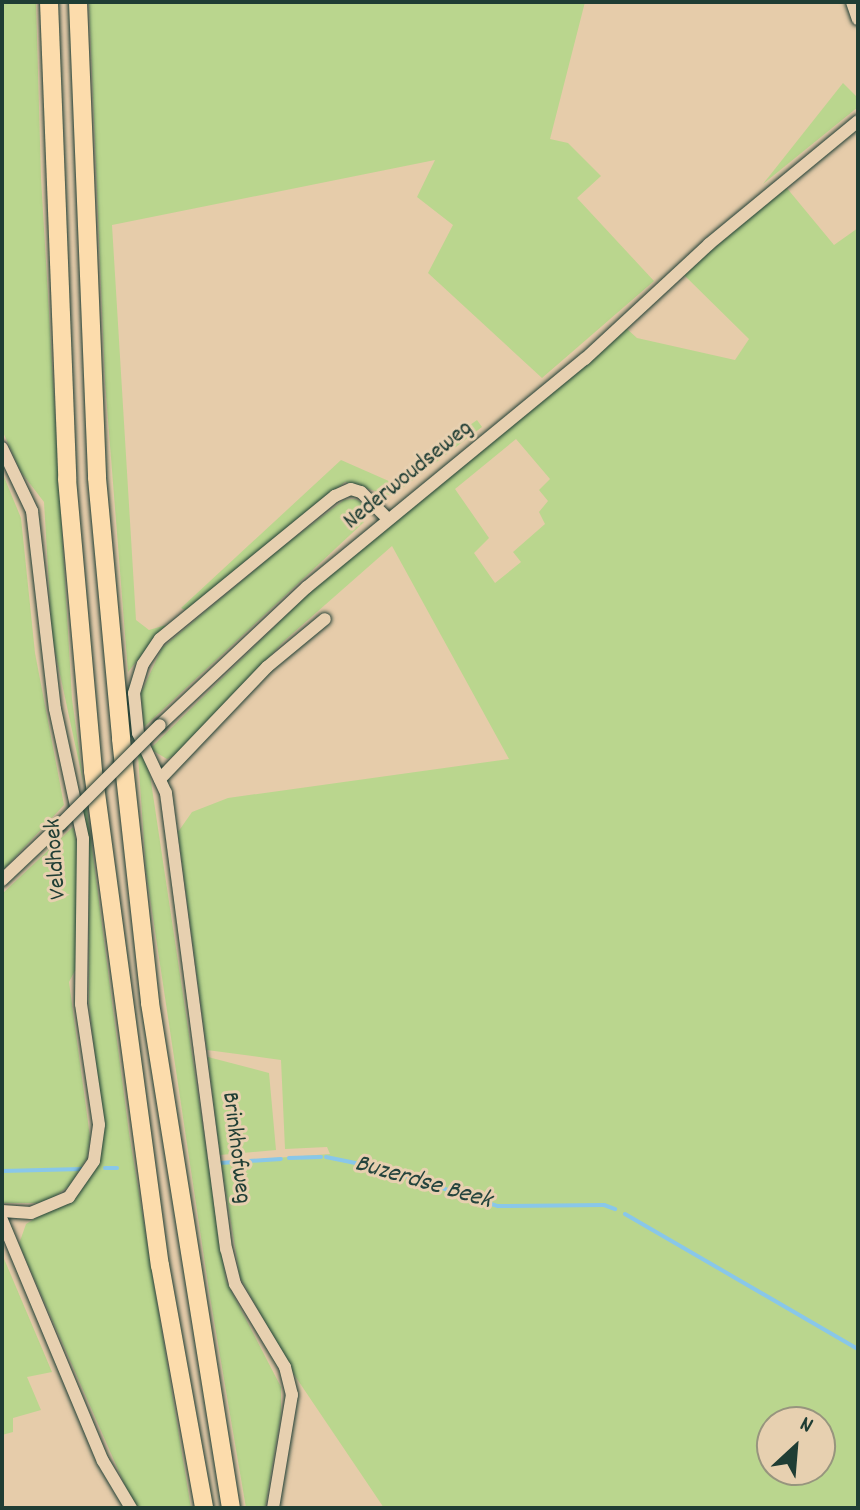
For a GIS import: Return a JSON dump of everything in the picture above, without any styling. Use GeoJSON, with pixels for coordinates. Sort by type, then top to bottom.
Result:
{"type":"FeatureCollection","features":[{"type":"Feature","properties":{"kind":"highway"},"geometry":{"type":"LineString","coordinates":[[49,2],[67,479],[93,771],[160,1265],[204,1508]]}},
{"type":"Feature","properties":{"kind":"highway"},"geometry":{"type":"LineString","coordinates":[[78,2],[97,478],[121,739],[150,1003],[231,1508]]}},
{"type":"Feature","properties":{"kind":"street"},"geometry":{"type":"LineString","coordinates":[[852,2],[858,19]]}},
{"type":"Feature","properties":{"kind":"street","name":"Nederwoudseweg"},"geometry":{"type":"LineString","coordinates":[[2,880],[256,632],[388,519],[585,359],[709,244],[858,121]]}},
{"type":"Feature","properties":{"kind":"street","name":"Veldhoek"},"geometry":{"type":"LineString","coordinates":[[2,448],[32,511],[55,709],[83,839],[81,1004],[99,1125],[94,1161],[69,1197],[31,1213],[2,1211]]}},
{"type":"Feature","properties":{"kind":"street","name":"Brinkhofweg"},"geometry":{"type":"LineString","coordinates":[[273,1508],[292,1395],[285,1367],[235,1284],[226,1249],[169,809],[160,779],[138,733],[134,709],[138,678],[151,649],[342,491],[361,492],[388,519]]}},
{"type":"Feature","properties":{"kind":"street"},"geometry":{"type":"LineString","coordinates":[[160,779],[267,667],[325,619]]}},
{"type":"Feature","properties":{"kind":"street"},"geometry":{"type":"LineString","coordinates":[[2,1220],[103,1461],[131,1508]]}},
{"type":"Feature","properties":{"kind":"green space"},"geometry":{"type":"Polygon","coordinates":[[[2,2],[36,2],[41,178],[72,699],[84,786],[52,637],[44,502],[21,472],[2,430],[2,2]]]}},
{"type":"Feature","properties":{"kind":"green space"},"geometry":{"type":"Polygon","coordinates":[[[89,2],[585,2],[550,139],[568,143],[601,176],[577,198],[654,281],[542,378],[428,273],[453,225],[417,197],[435,160],[112,225],[136,620],[149,630],[166,625],[128,672],[105,382],[89,2]]]}},
{"type":"Feature","properties":{"kind":"green space"},"geometry":{"type":"Polygon","coordinates":[[[843,83],[858,98],[858,107],[763,184],[843,83]]]}},
{"type":"Feature","properties":{"kind":"green space"},"geometry":{"type":"Polygon","coordinates":[[[786,187],[834,245],[858,228],[858,1508],[384,1508],[295,1376],[240,1277],[221,1162],[330,1154],[327,1147],[285,1149],[281,1060],[207,1050],[178,832],[192,812],[228,798],[509,759],[392,546],[284,641],[181,752],[167,759],[150,749],[318,584],[645,308],[627,329],[637,338],[735,360],[749,339],[683,274],[786,187]],[[516,439],[455,489],[489,538],[474,553],[495,583],[521,562],[513,552],[545,524],[539,512],[548,501],[539,490],[550,479],[516,439]]]}},
{"type":"Feature","properties":{"kind":"green space"},"geometry":{"type":"Polygon","coordinates":[[[477,420],[482,427],[392,496],[345,482],[189,612],[181,608],[341,460],[391,482],[477,420]]]}},
{"type":"Feature","properties":{"kind":"green space"},"geometry":{"type":"Polygon","coordinates":[[[2,472],[21,518],[35,653],[64,805],[2,871],[2,472]]]}},
{"type":"Feature","properties":{"kind":"green space"},"geometry":{"type":"Polygon","coordinates":[[[355,499],[363,503],[364,522],[144,727],[141,693],[162,648],[282,547],[344,500],[355,499]]]}},
{"type":"Feature","properties":{"kind":"green space"},"geometry":{"type":"Polygon","coordinates":[[[137,741],[150,775],[226,1281],[281,1387],[281,1414],[265,1508],[246,1508],[210,1297],[146,871],[137,741]]]}},
{"type":"Feature","properties":{"kind":"green space"},"geometry":{"type":"Polygon","coordinates":[[[85,794],[129,1133],[191,1508],[135,1508],[19,1244],[26,1224],[81,1191],[95,1166],[103,1125],[89,1003],[89,853],[79,800],[85,794]]]}},
{"type":"Feature","properties":{"kind":"green space"},"geometry":{"type":"Polygon","coordinates":[[[73,827],[79,853],[78,965],[69,982],[90,1137],[87,1158],[69,1186],[54,1197],[39,1203],[2,1203],[2,894],[73,827]]]}},
{"type":"Feature","properties":{"kind":"green space"},"geometry":{"type":"Polygon","coordinates":[[[208,1057],[269,1073],[276,1150],[220,1155],[208,1057]]]}},
{"type":"Feature","properties":{"kind":"green space"},"geometry":{"type":"Polygon","coordinates":[[[2,1254],[52,1372],[27,1377],[41,1410],[13,1418],[13,1432],[2,1435],[2,1254]]]}},
{"type":"Feature","properties":{"kind":"waterway","name":"Buzerdse Beek"},"geometry":{"type":"LineString","coordinates":[[289,1158],[321,1157]]}},
{"type":"Feature","properties":{"kind":"waterway","name":"Buzerdse Beek"},"geometry":{"type":"LineString","coordinates":[[326,1157],[380,1168],[498,1206],[604,1205],[615,1209]]}},
{"type":"Feature","properties":{"kind":"waterway","name":"Buzerdse Beek"},"geometry":{"type":"LineString","coordinates":[[220,1163],[281,1159]]}},
{"type":"Feature","properties":{"kind":"waterway","name":"Buzerdse Beek"},"geometry":{"type":"LineString","coordinates":[[105,1168],[117,1168]]}},
{"type":"Feature","properties":{"kind":"waterway","name":"Buzerdse Beek"},"geometry":{"type":"LineString","coordinates":[[2,1171],[82,1169]]}},
{"type":"Feature","properties":{"kind":"waterway","name":"Buzerdse Beek"},"geometry":{"type":"LineString","coordinates":[[625,1214],[858,1349]]}}]}
